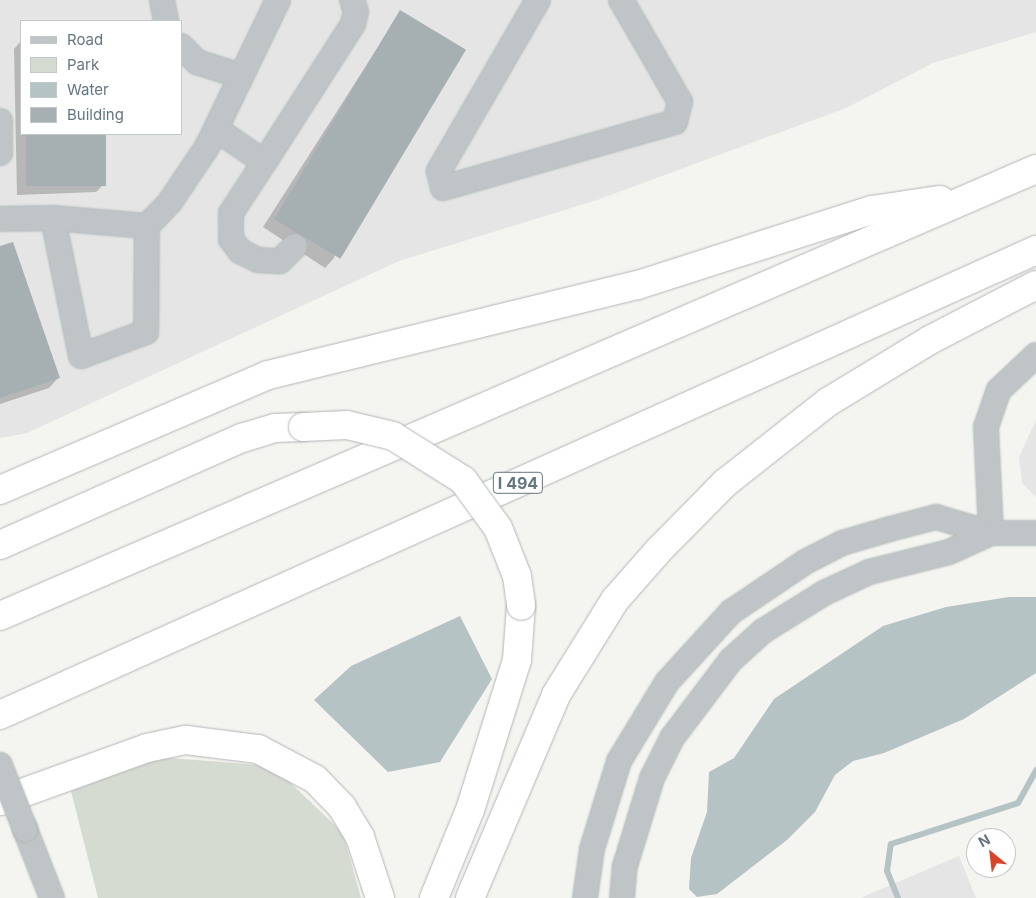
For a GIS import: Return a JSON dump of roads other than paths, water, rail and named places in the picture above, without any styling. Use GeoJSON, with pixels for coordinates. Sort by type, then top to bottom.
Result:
{"type":"FeatureCollection","features":[{"type":"Feature","properties":{"kind":"highway"},"geometry":{"type":"LineString","coordinates":[[0,616],[1036,169]]}},
{"type":"Feature","properties":{"kind":"highway"},"geometry":{"type":"LineString","coordinates":[[0,490],[268,375],[638,285],[872,210],[976,194]]}},
{"type":"Feature","properties":{"kind":"highway","name":"I 494"},"geometry":{"type":"LineString","coordinates":[[0,715],[1036,250]]}},
{"type":"Feature","properties":{"kind":"highway"},"geometry":{"type":"LineString","coordinates":[[470,898],[556,695],[615,600],[658,552],[725,483],[828,402],[930,340],[1036,285]]}},
{"type":"Feature","properties":{"kind":"highway"},"geometry":{"type":"LineString","coordinates":[[0,545],[242,438],[275,428],[347,425],[394,436],[463,480],[498,528],[517,576],[521,606],[517,660],[470,810],[434,898]]}},
{"type":"Feature","properties":{"kind":"highway"},"geometry":{"type":"LineString","coordinates":[[0,802],[154,746],[186,740],[258,749],[315,779],[342,807],[360,836],[380,898]]}},
{"type":"Feature","properties":{"kind":"street"},"geometry":{"type":"LineString","coordinates":[[162,0],[166,20]]}},
{"type":"Feature","properties":{"kind":"street"},"geometry":{"type":"LineString","coordinates":[[53,218],[81,356],[146,332],[147,226],[170,202],[216,129],[278,0]]}},
{"type":"Feature","properties":{"kind":"street"},"geometry":{"type":"LineString","coordinates":[[294,246],[280,261],[258,260],[240,251],[231,239],[231,213],[353,24],[356,12],[352,0]]}},
{"type":"Feature","properties":{"kind":"street"},"geometry":{"type":"LineString","coordinates":[[538,0],[439,171],[443,188],[675,122],[680,102],[621,0]]}},
{"type":"Feature","properties":{"kind":"street"},"geometry":{"type":"LineString","coordinates":[[182,47],[197,62],[241,76]]}},
{"type":"Feature","properties":{"kind":"street"},"geometry":{"type":"LineString","coordinates":[[0,121],[0,153]]}},
{"type":"Feature","properties":{"kind":"street"},"geometry":{"type":"LineString","coordinates":[[216,129],[258,158],[267,158]]}},
{"type":"Feature","properties":{"kind":"street"},"geometry":{"type":"LineString","coordinates":[[0,219],[53,218],[147,226]]}},
{"type":"Feature","properties":{"kind":"street"},"geometry":{"type":"LineString","coordinates":[[991,533],[986,427],[999,390],[1036,355]]}},
{"type":"Feature","properties":{"kind":"street"},"geometry":{"type":"LineString","coordinates":[[585,898],[592,849],[619,761],[667,682],[731,612],[766,586],[842,543],[936,517],[991,533],[1036,533]]}},
{"type":"Feature","properties":{"kind":"street"},"geometry":{"type":"LineString","coordinates":[[622,898],[625,866],[652,778],[676,731],[731,660],[763,631],[824,593],[869,572],[949,552],[991,533]]}},
{"type":"Feature","properties":{"kind":"street"},"geometry":{"type":"LineString","coordinates":[[0,765],[52,898]]}},
{"type":"Feature","properties":{"kind":"water"},"geometry":{"type":"Polygon","coordinates":[[[1009,597],[1036,597],[1036,673],[964,719],[884,753],[853,761],[835,775],[815,812],[787,840],[717,894],[697,897],[689,889],[691,858],[707,812],[709,772],[734,758],[774,699],[883,626],[946,607],[1009,597]]]}},
{"type":"Feature","properties":{"kind":"water"},"geometry":{"type":"Polygon","coordinates":[[[460,616],[492,679],[440,762],[388,772],[314,700],[351,666],[460,616]]]}},
{"type":"Feature","properties":{"kind":"waterway"},"geometry":{"type":"LineString","coordinates":[[898,898],[887,871],[891,844],[1018,803],[1036,770]]}}]}
